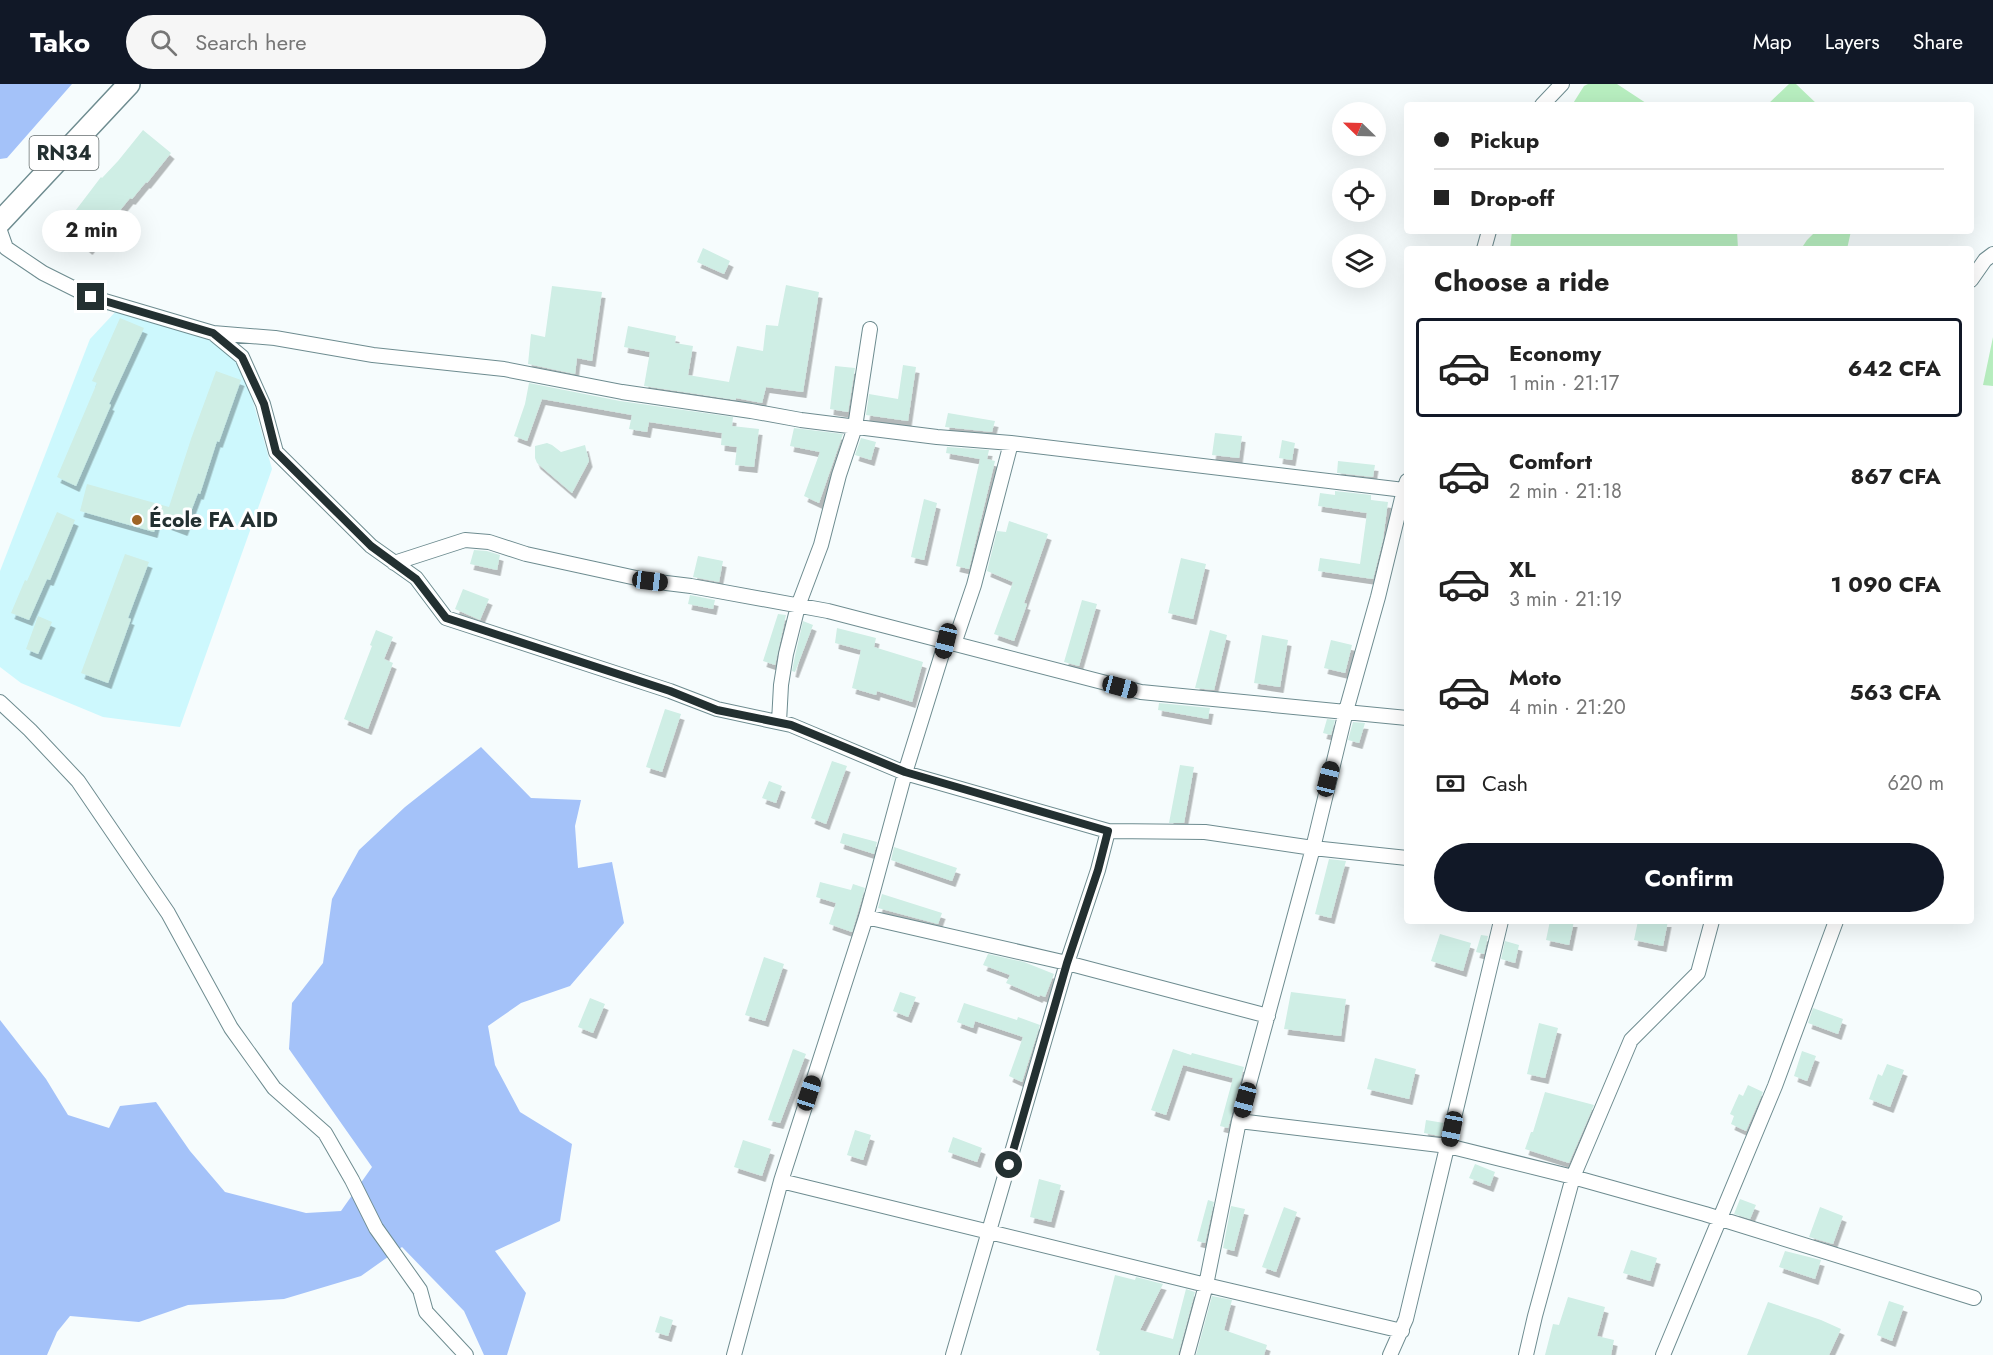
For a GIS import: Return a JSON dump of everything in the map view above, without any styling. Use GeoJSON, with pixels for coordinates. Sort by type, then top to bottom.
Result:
{"type":"FeatureCollection","features":[{"type":"Feature","properties":{"kind":"main road","name":"RN34"},"geometry":{"type":"LineString","coordinates":[[0,222],[129,84]]}},
{"type":"Feature","properties":{"kind":"street"},"geometry":{"type":"LineString","coordinates":[[1545,102],[1562,84]]}},
{"type":"Feature","properties":{"kind":"street"},"geometry":{"type":"LineString","coordinates":[[0,231],[6,248],[43,273],[91,297],[213,333],[275,338],[373,355],[504,369],[622,392],[855,427],[1404,488]]}},
{"type":"Feature","properties":{"kind":"street"},"geometry":{"type":"LineString","coordinates":[[1974,276],[1985,260],[1993,254]]}},
{"type":"Feature","properties":{"kind":"street"},"geometry":{"type":"LineString","coordinates":[[779,723],[784,664],[798,606],[821,545],[839,475],[855,427],[870,329]]}},
{"type":"Feature","properties":{"kind":"street"},"geometry":{"type":"LineString","coordinates":[[213,333],[242,357],[264,404],[276,452],[371,546],[416,579],[446,618],[670,691],[717,710],[791,725],[905,772],[1108,831],[1204,832],[1313,848],[1404,858]]}},
{"type":"Feature","properties":{"kind":"street"},"geometry":{"type":"LineString","coordinates":[[734,1355],[781,1180],[866,917],[905,772],[950,643],[974,585],[1011,443]]}},
{"type":"Feature","properties":{"kind":"street"},"geometry":{"type":"LineString","coordinates":[[1187,1355],[1206,1285],[1239,1121],[1313,848],[1346,711],[1404,496]]}},
{"type":"Feature","properties":{"kind":"street"},"geometry":{"type":"LineString","coordinates":[[394,563],[465,540],[489,542],[526,554],[650,581],[692,586],[828,611],[1141,692],[1404,717]]}},
{"type":"Feature","properties":{"kind":"street"},"geometry":{"type":"LineString","coordinates":[[0,702],[78,781],[168,913],[231,1028],[273,1088],[325,1133],[376,1228],[420,1290],[426,1311],[466,1355]]}},
{"type":"Feature","properties":{"kind":"street"},"geometry":{"type":"LineString","coordinates":[[953,1355],[1067,963],[1098,870],[1108,831]]}},
{"type":"Feature","properties":{"kind":"street"},"geometry":{"type":"LineString","coordinates":[[866,917],[1067,963],[1268,1016]]}},
{"type":"Feature","properties":{"kind":"street"},"geometry":{"type":"LineString","coordinates":[[1390,1355],[1406,1319],[1499,924]]}},
{"type":"Feature","properties":{"kind":"street"},"geometry":{"type":"LineString","coordinates":[[1526,1355],[1534,1316],[1573,1177],[1631,1040],[1698,973],[1711,924]]}},
{"type":"Feature","properties":{"kind":"street"},"geometry":{"type":"LineString","coordinates":[[1663,1355],[1774,1086],[1831,924]]}},
{"type":"Feature","properties":{"kind":"street"},"geometry":{"type":"LineString","coordinates":[[1239,1121],[1448,1146],[1573,1177],[1718,1218],[1974,1298]]}},
{"type":"Feature","properties":{"kind":"street"},"geometry":{"type":"LineString","coordinates":[[781,1180],[1402,1331]]}},
{"type":"Feature","properties":{"kind":"shaded area","name":"École FA AID"},"geometry":{"type":"Polygon","coordinates":[[[118,309],[209,339],[238,360],[249,387],[272,469],[180,727],[103,717],[21,683],[0,667],[0,571],[90,339],[118,309]]]}},
{"type":"Feature","properties":{"kind":"green space"},"geometry":{"type":"Polygon","coordinates":[[[1617,84],[1644,102],[1574,102],[1584,86],[1617,84]]]}},
{"type":"Feature","properties":{"kind":"green space"},"geometry":{"type":"Polygon","coordinates":[[[1789,84],[1796,84],[1815,102],[1770,102],[1789,84]]]}},
{"type":"Feature","properties":{"kind":"green space"},"geometry":{"type":"Polygon","coordinates":[[[1512,234],[1737,234],[1738,246],[1510,246],[1512,234]]]}},
{"type":"Feature","properties":{"kind":"green space"},"geometry":{"type":"Polygon","coordinates":[[[1813,234],[1850,234],[1848,246],[1803,246],[1813,234]]]}},
{"type":"Feature","properties":{"kind":"green space"},"geometry":{"type":"Polygon","coordinates":[[[1993,337],[1993,386],[1983,385],[1993,337]]]}},
{"type":"Feature","properties":{"kind":"water"},"geometry":{"type":"Polygon","coordinates":[[[0,84],[72,84],[7,158],[0,159],[0,84]]]}},
{"type":"Feature","properties":{"kind":"water"},"geometry":{"type":"Polygon","coordinates":[[[481,747],[531,798],[581,800],[575,826],[578,868],[612,862],[624,923],[570,986],[521,1003],[488,1026],[495,1065],[520,1112],[572,1144],[560,1221],[495,1251],[526,1293],[507,1355],[484,1355],[464,1311],[402,1247],[361,1276],[284,1299],[188,1305],[139,1322],[70,1316],[57,1332],[47,1355],[0,1355],[0,1020],[46,1079],[68,1115],[109,1128],[120,1106],[156,1102],[190,1151],[225,1192],[306,1213],[341,1211],[372,1167],[289,1049],[292,1003],[323,963],[332,899],[359,850],[405,807],[481,747]]]}},
{"type":"Feature","properties":{"kind":"building"},"geometry":{"type":"Polygon","coordinates":[[[143,130],[171,153],[147,183],[132,199],[130,198],[89,249],[63,227],[101,177],[118,161],[143,130]]]}},
{"type":"Feature","properties":{"kind":"building"},"geometry":{"type":"Polygon","coordinates":[[[703,248],[730,261],[724,274],[697,262],[703,248]]]}},
{"type":"Feature","properties":{"kind":"building"},"geometry":{"type":"Polygon","coordinates":[[[786,285],[819,292],[803,392],[766,387],[762,403],[644,386],[650,352],[624,347],[628,326],[676,336],[675,343],[693,346],[688,375],[729,382],[737,346],[763,351],[766,325],[778,326],[786,285]]]}},
{"type":"Feature","properties":{"kind":"building"},"geometry":{"type":"Polygon","coordinates":[[[552,286],[602,292],[592,361],[577,358],[575,374],[528,364],[531,334],[545,337],[552,286]]]}},
{"type":"Feature","properties":{"kind":"building"},"geometry":{"type":"Polygon","coordinates":[[[120,318],[144,328],[109,404],[111,405],[76,486],[57,477],[97,383],[92,381],[120,318]]]}},
{"type":"Feature","properties":{"kind":"building"},"geometry":{"type":"Polygon","coordinates":[[[903,365],[916,367],[908,421],[866,415],[869,394],[898,399],[903,365]]]}},
{"type":"Feature","properties":{"kind":"building"},"geometry":{"type":"Polygon","coordinates":[[[835,366],[855,368],[848,412],[830,409],[835,366]]]}},
{"type":"Feature","properties":{"kind":"building"},"geometry":{"type":"Polygon","coordinates":[[[216,371],[241,380],[219,442],[217,441],[200,494],[198,493],[184,530],[157,520],[154,532],[80,511],[87,484],[169,507],[216,371]]]}},
{"type":"Feature","properties":{"kind":"building"},"geometry":{"type":"Polygon","coordinates":[[[529,383],[620,401],[733,417],[732,426],[759,429],[754,467],[735,465],[737,447],[721,445],[722,433],[649,422],[647,432],[629,429],[632,415],[542,399],[527,441],[514,436],[525,404],[529,383]]]}},
{"type":"Feature","properties":{"kind":"building"},"geometry":{"type":"Polygon","coordinates":[[[948,413],[995,421],[992,432],[945,427],[948,413]]]}},
{"type":"Feature","properties":{"kind":"building"},"geometry":{"type":"Polygon","coordinates":[[[794,428],[843,434],[819,503],[804,496],[820,452],[790,446],[794,428]]]}},
{"type":"Feature","properties":{"kind":"building"},"geometry":{"type":"Polygon","coordinates":[[[1215,433],[1242,436],[1239,458],[1212,455],[1215,433]]]}},
{"type":"Feature","properties":{"kind":"building"},"geometry":{"type":"Polygon","coordinates":[[[861,438],[876,442],[871,460],[855,455],[861,438]]]}},
{"type":"Feature","properties":{"kind":"building"},"geometry":{"type":"Polygon","coordinates":[[[1282,440],[1295,443],[1292,460],[1279,458],[1282,440]]]}},
{"type":"Feature","properties":{"kind":"building"},"geometry":{"type":"Polygon","coordinates":[[[547,443],[561,452],[585,445],[589,461],[572,493],[537,463],[535,446],[547,443]]]}},
{"type":"Feature","properties":{"kind":"building"},"geometry":{"type":"Polygon","coordinates":[[[947,447],[989,450],[987,459],[995,461],[969,569],[956,566],[980,459],[946,453],[947,447]]]}},
{"type":"Feature","properties":{"kind":"building"},"geometry":{"type":"Polygon","coordinates":[[[1338,461],[1375,465],[1373,477],[1337,473],[1338,461]]]}},
{"type":"Feature","properties":{"kind":"building"},"geometry":{"type":"Polygon","coordinates":[[[1335,491],[1371,495],[1371,500],[1388,502],[1383,539],[1373,579],[1318,571],[1320,558],[1360,564],[1367,513],[1318,506],[1320,493],[1335,495],[1335,491]]]}},
{"type":"Feature","properties":{"kind":"building"},"geometry":{"type":"Polygon","coordinates":[[[924,499],[937,503],[924,560],[911,557],[924,499]]]}},
{"type":"Feature","properties":{"kind":"building"},"geometry":{"type":"Polygon","coordinates":[[[57,512],[75,520],[50,580],[47,579],[29,620],[11,613],[57,512]]]}},
{"type":"Feature","properties":{"kind":"building"},"geometry":{"type":"Polygon","coordinates":[[[1009,521],[1048,534],[1024,603],[1027,604],[1014,641],[994,634],[1013,582],[987,571],[997,531],[1006,532],[1009,521]]]}},
{"type":"Feature","properties":{"kind":"building"},"geometry":{"type":"Polygon","coordinates":[[[474,550],[500,555],[497,570],[470,564],[474,550]]]}},
{"type":"Feature","properties":{"kind":"building"},"geometry":{"type":"Polygon","coordinates":[[[125,554],[149,562],[128,618],[131,619],[108,683],[81,673],[125,554]]]}},
{"type":"Feature","properties":{"kind":"building"},"geometry":{"type":"Polygon","coordinates":[[[698,556],[723,561],[719,582],[693,577],[698,556]]]}},
{"type":"Feature","properties":{"kind":"building"},"geometry":{"type":"Polygon","coordinates":[[[1181,558],[1206,564],[1193,619],[1168,613],[1181,558]]]}},
{"type":"Feature","properties":{"kind":"building"},"geometry":{"type":"Polygon","coordinates":[[[463,589],[489,599],[480,620],[455,609],[463,589]]]}},
{"type":"Feature","properties":{"kind":"building"},"geometry":{"type":"Polygon","coordinates":[[[690,595],[715,600],[713,609],[688,604],[690,595]]]}},
{"type":"Feature","properties":{"kind":"building"},"geometry":{"type":"Polygon","coordinates":[[[1082,600],[1097,604],[1079,666],[1064,662],[1082,600]]]}},
{"type":"Feature","properties":{"kind":"building"},"geometry":{"type":"Polygon","coordinates":[[[778,614],[786,615],[775,665],[763,661],[778,614]]]}},
{"type":"Feature","properties":{"kind":"building"},"geometry":{"type":"Polygon","coordinates":[[[38,616],[52,622],[38,654],[26,649],[38,616]]]}},
{"type":"Feature","properties":{"kind":"building"},"geometry":{"type":"Polygon","coordinates":[[[803,621],[813,625],[795,672],[792,671],[803,621]]]}},
{"type":"Feature","properties":{"kind":"building"},"geometry":{"type":"Polygon","coordinates":[[[837,628],[876,638],[874,647],[923,662],[912,702],[877,691],[876,695],[852,688],[861,650],[835,643],[837,628]]]}},
{"type":"Feature","properties":{"kind":"building"},"geometry":{"type":"Polygon","coordinates":[[[376,630],[393,637],[384,659],[393,663],[368,729],[344,719],[376,630]]]}},
{"type":"Feature","properties":{"kind":"building"},"geometry":{"type":"Polygon","coordinates":[[[1210,630],[1227,635],[1214,690],[1195,688],[1210,630]]]}},
{"type":"Feature","properties":{"kind":"building"},"geometry":{"type":"Polygon","coordinates":[[[1262,635],[1288,640],[1280,687],[1254,683],[1262,635]]]}},
{"type":"Feature","properties":{"kind":"building"},"geometry":{"type":"Polygon","coordinates":[[[1331,640],[1352,645],[1345,673],[1324,668],[1331,640]]]}},
{"type":"Feature","properties":{"kind":"building"},"geometry":{"type":"Polygon","coordinates":[[[1159,703],[1210,708],[1208,719],[1158,710],[1159,703]]]}},
{"type":"Feature","properties":{"kind":"building"},"geometry":{"type":"Polygon","coordinates":[[[665,709],[681,714],[662,772],[646,767],[665,709]]]}},
{"type":"Feature","properties":{"kind":"building"},"geometry":{"type":"Polygon","coordinates":[[[1327,719],[1335,720],[1331,735],[1323,733],[1327,719]]]}},
{"type":"Feature","properties":{"kind":"building"},"geometry":{"type":"Polygon","coordinates":[[[1353,722],[1365,723],[1359,743],[1348,740],[1353,722]]]}},
{"type":"Feature","properties":{"kind":"building"},"geometry":{"type":"Polygon","coordinates":[[[832,761],[847,766],[826,824],[811,818],[832,761]]]}},
{"type":"Feature","properties":{"kind":"building"},"geometry":{"type":"Polygon","coordinates":[[[1180,765],[1194,767],[1184,823],[1169,823],[1180,765]]]}},
{"type":"Feature","properties":{"kind":"building"},"geometry":{"type":"Polygon","coordinates":[[[769,781],[782,786],[776,803],[762,798],[769,781]]]}},
{"type":"Feature","properties":{"kind":"building"},"geometry":{"type":"Polygon","coordinates":[[[843,833],[877,842],[874,854],[840,843],[843,833]]]}},
{"type":"Feature","properties":{"kind":"building"},"geometry":{"type":"Polygon","coordinates":[[[894,847],[957,868],[952,881],[891,860],[894,847]]]}},
{"type":"Feature","properties":{"kind":"building"},"geometry":{"type":"Polygon","coordinates":[[[1329,859],[1346,861],[1331,918],[1315,914],[1329,859]]]}},
{"type":"Feature","properties":{"kind":"building"},"geometry":{"type":"Polygon","coordinates":[[[820,882],[851,890],[853,884],[865,888],[852,932],[829,924],[836,903],[816,897],[820,882]]]}},
{"type":"Feature","properties":{"kind":"building"},"geometry":{"type":"Polygon","coordinates":[[[882,894],[942,913],[938,924],[878,908],[882,894]]]}},
{"type":"Feature","properties":{"kind":"building"},"geometry":{"type":"Polygon","coordinates":[[[1549,924],[1573,924],[1569,945],[1546,940],[1549,924]]]}},
{"type":"Feature","properties":{"kind":"building"},"geometry":{"type":"Polygon","coordinates":[[[1637,924],[1667,924],[1663,946],[1634,940],[1637,924]]]}},
{"type":"Feature","properties":{"kind":"building"},"geometry":{"type":"Polygon","coordinates":[[[1440,934],[1471,943],[1463,971],[1431,961],[1440,934]]]}},
{"type":"Feature","properties":{"kind":"building"},"geometry":{"type":"Polygon","coordinates":[[[1481,935],[1488,936],[1484,954],[1476,952],[1481,935]]]}},
{"type":"Feature","properties":{"kind":"building"},"geometry":{"type":"Polygon","coordinates":[[[1505,941],[1519,945],[1515,963],[1501,959],[1505,941]]]}},
{"type":"Feature","properties":{"kind":"building"},"geometry":{"type":"Polygon","coordinates":[[[988,954],[1024,962],[1054,974],[1045,997],[1040,995],[1039,997],[1006,983],[1010,975],[983,965],[988,954]]]}},
{"type":"Feature","properties":{"kind":"building"},"geometry":{"type":"Polygon","coordinates":[[[764,957],[784,964],[765,1021],[745,1015],[764,957]]]}},
{"type":"Feature","properties":{"kind":"building"},"geometry":{"type":"Polygon","coordinates":[[[900,992],[916,997],[908,1017],[893,1011],[900,992]]]}},
{"type":"Feature","properties":{"kind":"building"},"geometry":{"type":"Polygon","coordinates":[[[1291,992],[1346,999],[1341,1036],[1284,1029],[1291,992]]]}},
{"type":"Feature","properties":{"kind":"building"},"geometry":{"type":"Polygon","coordinates":[[[590,998],[605,1004],[593,1033],[578,1027],[590,998]]]}},
{"type":"Feature","properties":{"kind":"building"},"geometry":{"type":"Polygon","coordinates":[[[964,1003],[1040,1025],[1022,1082],[1009,1076],[1023,1037],[975,1021],[973,1028],[957,1022],[964,1003]]]}},
{"type":"Feature","properties":{"kind":"building"},"geometry":{"type":"Polygon","coordinates":[[[1813,1008],[1843,1019],[1838,1034],[1808,1023],[1813,1008]]]}},
{"type":"Feature","properties":{"kind":"building"},"geometry":{"type":"Polygon","coordinates":[[[1539,1023],[1558,1028],[1545,1078],[1527,1074],[1539,1023]]]}},
{"type":"Feature","properties":{"kind":"building"},"geometry":{"type":"Polygon","coordinates":[[[793,1049],[806,1054],[780,1123],[768,1120],[793,1049]]]}},
{"type":"Feature","properties":{"kind":"building"},"geometry":{"type":"Polygon","coordinates":[[[1173,1049],[1244,1067],[1228,1128],[1220,1126],[1233,1078],[1183,1065],[1166,1115],[1151,1110],[1173,1049]]]}},
{"type":"Feature","properties":{"kind":"building"},"geometry":{"type":"Polygon","coordinates":[[[1802,1051],[1816,1056],[1807,1081],[1794,1076],[1802,1051]]]}},
{"type":"Feature","properties":{"kind":"building"},"geometry":{"type":"Polygon","coordinates":[[[1375,1058],[1416,1069],[1409,1099],[1367,1089],[1375,1058]]]}},
{"type":"Feature","properties":{"kind":"building"},"geometry":{"type":"Polygon","coordinates":[[[1887,1064],[1904,1070],[1890,1107],[1869,1099],[1878,1074],[1882,1076],[1887,1064]]]}},
{"type":"Feature","properties":{"kind":"building"},"geometry":{"type":"Polygon","coordinates":[[[1748,1085],[1763,1092],[1746,1131],[1731,1124],[1734,1116],[1730,1114],[1739,1094],[1743,1096],[1748,1085]]]}},
{"type":"Feature","properties":{"kind":"building"},"geometry":{"type":"Polygon","coordinates":[[[1545,1092],[1594,1105],[1569,1163],[1525,1149],[1531,1132],[1533,1132],[1545,1092]]]}},
{"type":"Feature","properties":{"kind":"building"},"geometry":{"type":"Polygon","coordinates":[[[1426,1120],[1444,1123],[1440,1136],[1424,1133],[1426,1120]]]}},
{"type":"Feature","properties":{"kind":"building"},"geometry":{"type":"Polygon","coordinates":[[[855,1130],[871,1135],[863,1160],[847,1155],[855,1130]]]}},
{"type":"Feature","properties":{"kind":"building"},"geometry":{"type":"Polygon","coordinates":[[[953,1137],[982,1148],[977,1162],[948,1152],[953,1137]]]}},
{"type":"Feature","properties":{"kind":"building"},"geometry":{"type":"Polygon","coordinates":[[[743,1140],[771,1149],[762,1176],[734,1167],[743,1140]]]}},
{"type":"Feature","properties":{"kind":"building"},"geometry":{"type":"Polygon","coordinates":[[[1475,1164],[1495,1172],[1490,1186],[1469,1178],[1475,1164]]]}},
{"type":"Feature","properties":{"kind":"building"},"geometry":{"type":"Polygon","coordinates":[[[1039,1179],[1061,1185],[1051,1222],[1030,1217],[1039,1179]]]}},
{"type":"Feature","properties":{"kind":"building"},"geometry":{"type":"Polygon","coordinates":[[[1740,1199],[1756,1205],[1750,1219],[1734,1214],[1740,1199]]]}},
{"type":"Feature","properties":{"kind":"building"},"geometry":{"type":"Polygon","coordinates":[[[1208,1200],[1214,1202],[1205,1243],[1197,1241],[1208,1200]]]}},
{"type":"Feature","properties":{"kind":"building"},"geometry":{"type":"Polygon","coordinates":[[[1231,1206],[1245,1209],[1234,1251],[1223,1248],[1231,1206]]]}},
{"type":"Feature","properties":{"kind":"building"},"geometry":{"type":"Polygon","coordinates":[[[1284,1207],[1297,1212],[1276,1272],[1262,1267],[1284,1207]]]}},
{"type":"Feature","properties":{"kind":"building"},"geometry":{"type":"Polygon","coordinates":[[[1820,1207],[1843,1216],[1833,1244],[1809,1237],[1820,1207]]]}},
{"type":"Feature","properties":{"kind":"building"},"geometry":{"type":"Polygon","coordinates":[[[1631,1250],[1657,1258],[1650,1281],[1623,1273],[1631,1250]]]}},
{"type":"Feature","properties":{"kind":"building"},"geometry":{"type":"Polygon","coordinates":[[[1785,1251],[1821,1260],[1815,1279],[1779,1267],[1785,1251]]]}},
{"type":"Feature","properties":{"kind":"building"},"geometry":{"type":"Polygon","coordinates":[[[1115,1275],[1135,1280],[1136,1277],[1163,1284],[1140,1330],[1173,1339],[1186,1289],[1195,1292],[1178,1355],[1099,1355],[1100,1352],[1096,1350],[1115,1275]]]}},
{"type":"Feature","properties":{"kind":"building"},"geometry":{"type":"Polygon","coordinates":[[[1212,1296],[1232,1300],[1224,1330],[1267,1345],[1264,1355],[1196,1355],[1212,1296]]]}},
{"type":"Feature","properties":{"kind":"building"},"geometry":{"type":"Polygon","coordinates":[[[1568,1297],[1605,1307],[1597,1336],[1614,1340],[1611,1355],[1545,1355],[1553,1324],[1559,1325],[1568,1297]]]}},
{"type":"Feature","properties":{"kind":"building"},"geometry":{"type":"Polygon","coordinates":[[[1889,1301],[1904,1306],[1892,1341],[1877,1335],[1889,1301]]]}},
{"type":"Feature","properties":{"kind":"building"},"geometry":{"type":"Polygon","coordinates":[[[1768,1302],[1841,1329],[1829,1355],[1747,1355],[1768,1302]]]}},
{"type":"Feature","properties":{"kind":"building"},"geometry":{"type":"Polygon","coordinates":[[[660,1316],[673,1320],[668,1336],[655,1332],[660,1316]]]}},
{"type":"Feature","properties":{"kind":"place","name":"École FA AID"},"geometry":{"type":"Point","coordinates":[137,520]}},
{"type":"Feature","properties":{"kind":"route"},"geometry":{"type":"LineString","coordinates":[[91,297],[213,333],[242,357],[264,404],[276,452],[371,546],[416,579],[446,618],[670,691],[717,710],[791,725],[905,772],[1108,831],[1009,1165]]}}]}
